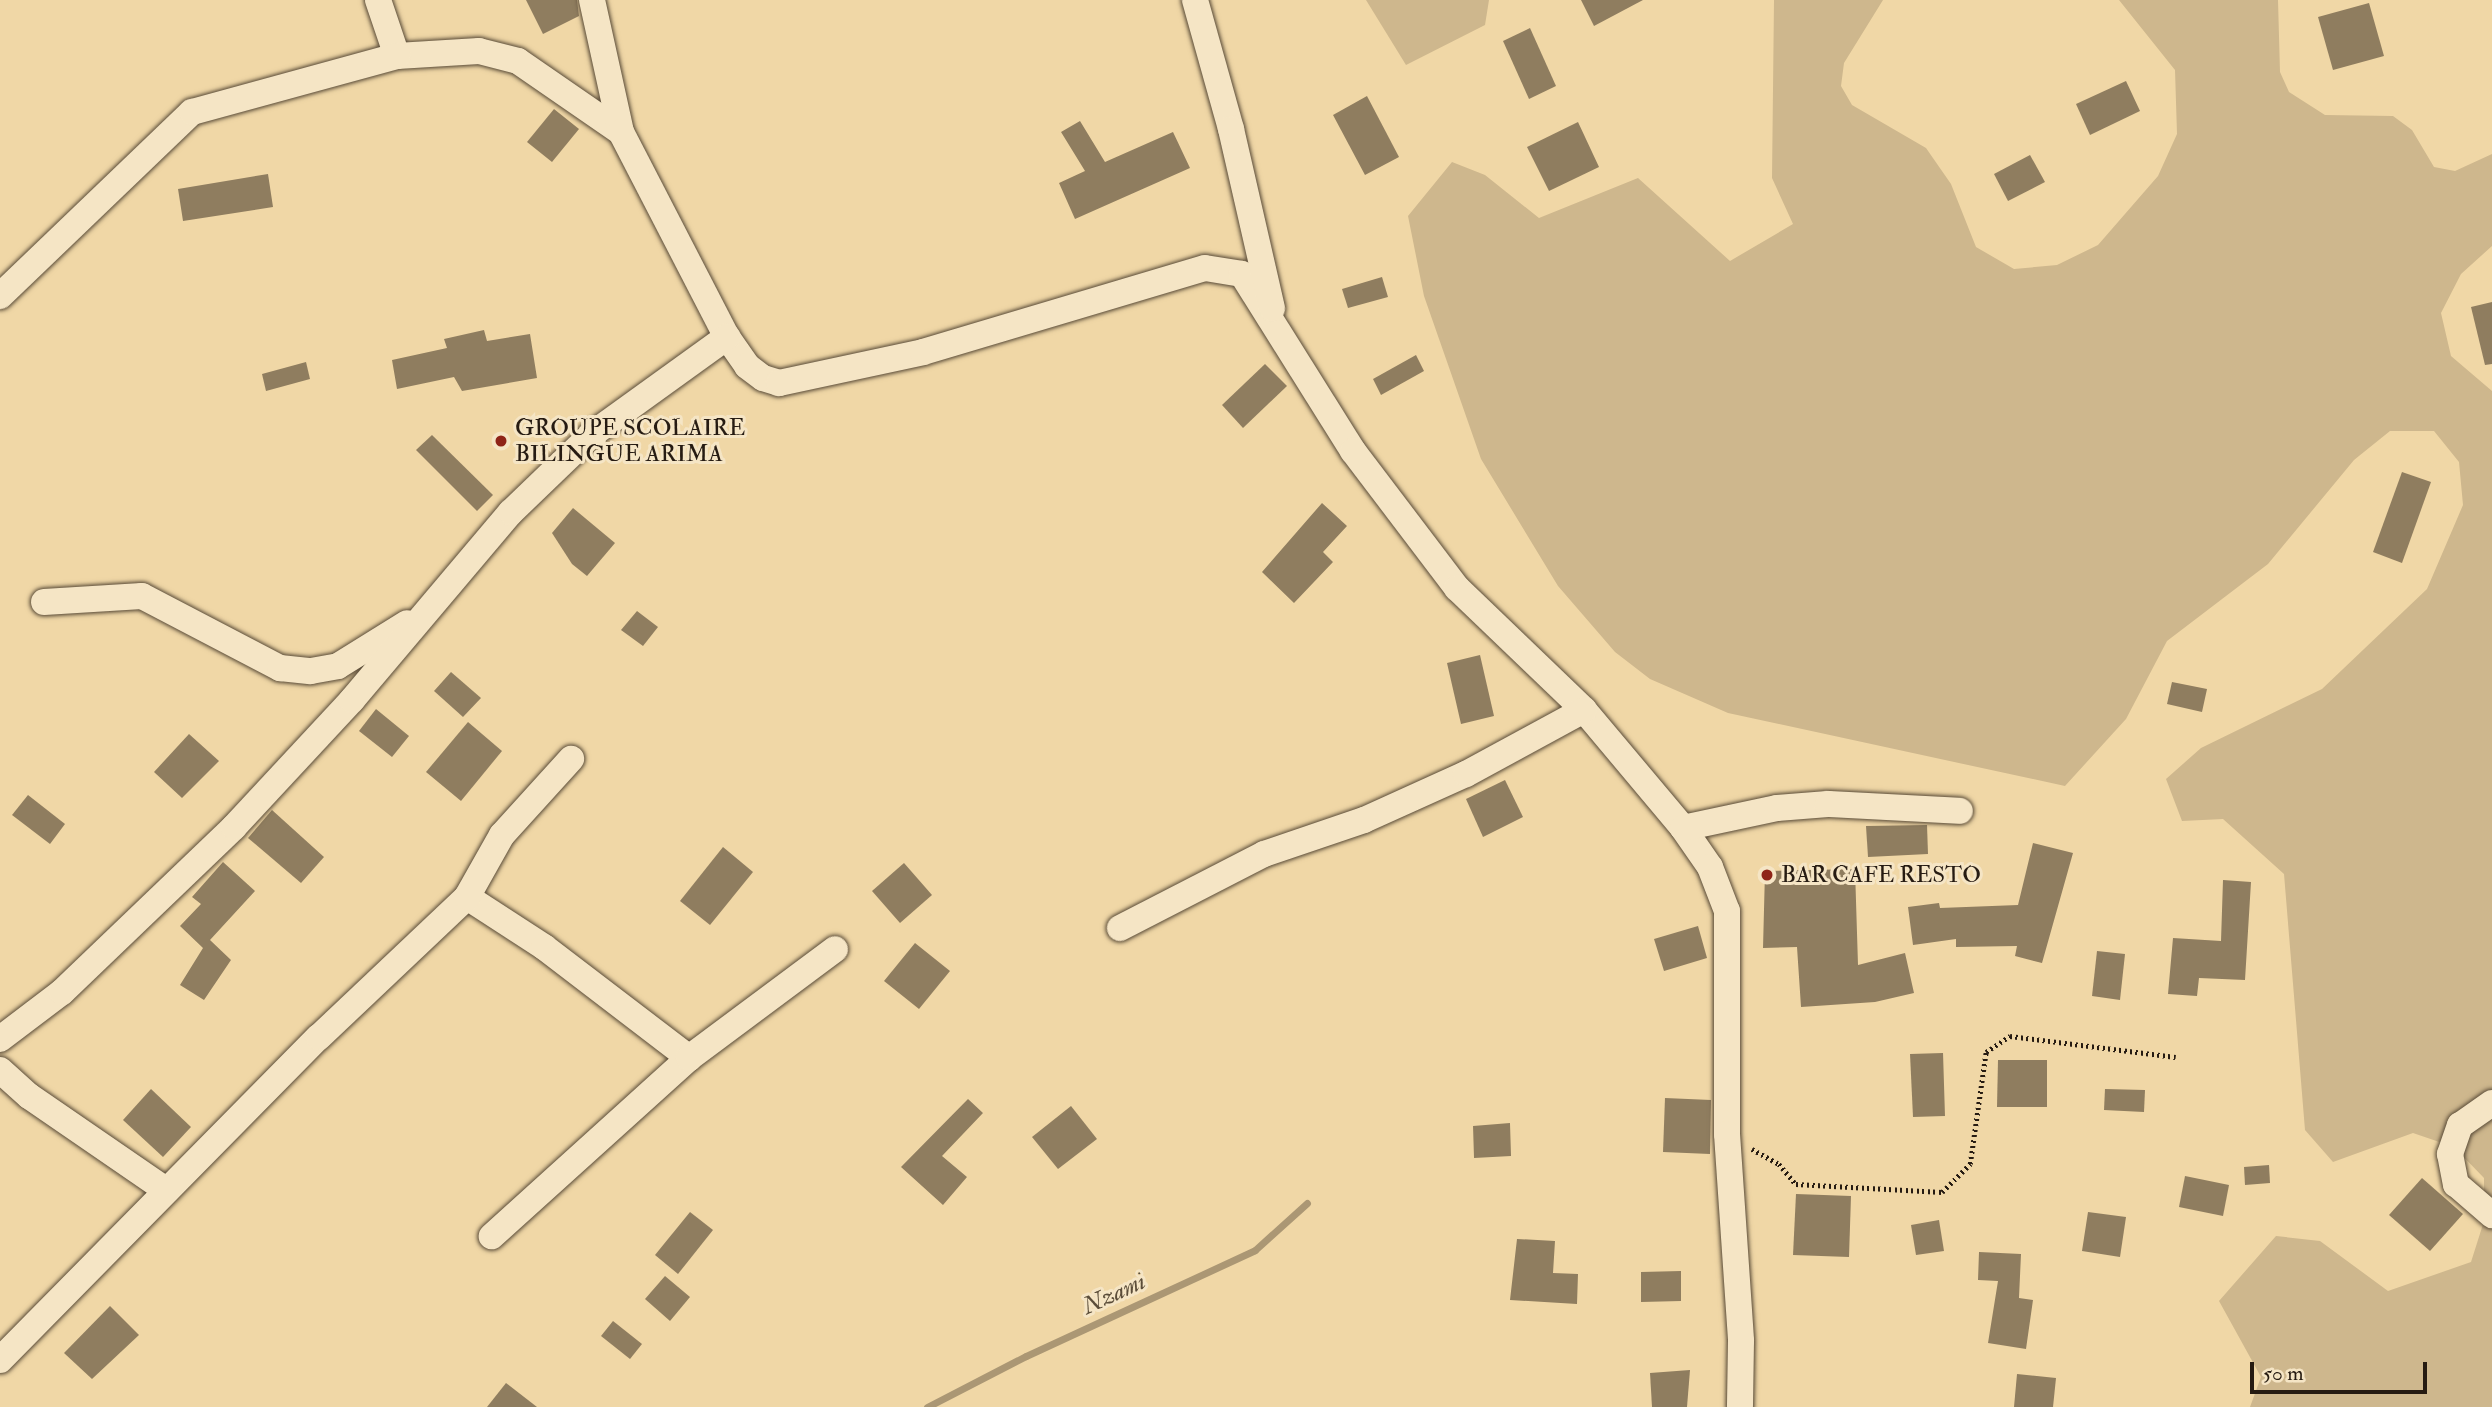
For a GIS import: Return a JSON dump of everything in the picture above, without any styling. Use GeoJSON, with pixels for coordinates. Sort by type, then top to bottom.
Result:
{"type":"FeatureCollection","features":[{"type":"Feature","properties":{"kind":"street"},"geometry":{"type":"LineString","coordinates":[[378,0],[397,56]]}},
{"type":"Feature","properties":{"kind":"street"},"geometry":{"type":"LineString","coordinates":[[592,0],[621,132],[727,337],[747,366],[779,383],[923,352],[1205,268],[1242,274],[1353,451],[1457,588],[1584,710],[1683,828],[1710,867],[1727,911],[1727,1134],[1741,1341],[1740,1407]]}},
{"type":"Feature","properties":{"kind":"street"},"geometry":{"type":"LineString","coordinates":[[1195,0],[1231,129],[1275,323]]}},
{"type":"Feature","properties":{"kind":"street"},"geometry":{"type":"LineString","coordinates":[[0,296],[192,112],[397,56],[480,51],[518,61],[621,132]]}},
{"type":"Feature","properties":{"kind":"street"},"geometry":{"type":"LineString","coordinates":[[0,1039],[62,992],[234,827],[352,700],[511,512],[592,435],[727,337]]}},
{"type":"Feature","properties":{"kind":"street"},"geometry":{"type":"LineString","coordinates":[[44,603],[142,596],[280,668],[311,671],[338,666],[426,611]]}},
{"type":"Feature","properties":{"kind":"street"},"geometry":{"type":"LineString","coordinates":[[1120,928],[1264,854],[1364,820],[1466,774],[1584,710]]}},
{"type":"Feature","properties":{"kind":"street"},"geometry":{"type":"LineString","coordinates":[[0,1360],[166,1191],[467,897],[502,835],[571,759]]}},
{"type":"Feature","properties":{"kind":"street"},"geometry":{"type":"LineString","coordinates":[[1683,828],[1777,808],[1828,804],[1960,811]]}},
{"type":"Feature","properties":{"kind":"street"},"geometry":{"type":"LineString","coordinates":[[467,897],[544,947],[689,1058]]}},
{"type":"Feature","properties":{"kind":"street"},"geometry":{"type":"LineString","coordinates":[[492,1236],[689,1058],[835,948]]}},
{"type":"Feature","properties":{"kind":"street"},"geometry":{"type":"LineString","coordinates":[[0,1070],[29,1096],[166,1191]]}},
{"type":"Feature","properties":{"kind":"street"},"geometry":{"type":"LineString","coordinates":[[2492,1103],[2460,1125],[2450,1154],[2456,1184],[2492,1215]]}},
{"type":"Feature","properties":{"kind":"path"},"geometry":{"type":"LineString","coordinates":[[1727,1134],[1779,1164],[1796,1184],[1942,1192],[1970,1164],[1986,1052],[2010,1036],[2176,1057]]}},
{"type":"Feature","properties":{"kind":"shaded area"},"geometry":{"type":"Polygon","coordinates":[[[1366,0],[1489,0],[1485,25],[1406,65],[1366,0]]]}},
{"type":"Feature","properties":{"kind":"shaded area"},"geometry":{"type":"Polygon","coordinates":[[[1774,0],[1883,0],[1844,63],[1841,86],[1852,105],[1926,148],[1951,184],[1976,247],[2014,269],[2057,265],[2098,245],[2158,176],[2177,134],[2175,70],[2119,0],[2278,0],[2280,72],[2289,92],[2325,115],[2393,116],[2412,130],[2434,167],[2455,171],[2492,154],[2492,246],[2461,274],[2441,313],[2451,356],[2492,391],[2492,1407],[2250,1407],[2261,1377],[2219,1301],[2276,1236],[2320,1241],[2388,1291],[2471,1262],[2484,1221],[2484,1178],[2454,1147],[2413,1133],[2333,1162],[2305,1130],[2284,874],[2223,819],[2182,821],[2166,779],[2201,748],[2322,689],[2427,589],[2463,505],[2459,462],[2434,431],[2390,431],[2354,460],[2268,564],[2167,641],[2126,719],[2065,786],[1728,713],[1650,679],[1615,652],[1558,586],[1481,459],[1424,296],[1408,216],[1452,162],[1485,175],[1539,218],[1638,178],[1730,261],[1793,224],[1772,178],[1774,0]]]}},
{"type":"Feature","properties":{"kind":"building"},"geometry":{"type":"Polygon","coordinates":[[[526,0],[577,0],[579,16],[543,34],[526,0]]]}},
{"type":"Feature","properties":{"kind":"building"},"geometry":{"type":"Polygon","coordinates":[[[1581,0],[1643,0],[1594,26],[1581,0]]]}},
{"type":"Feature","properties":{"kind":"building"},"geometry":{"type":"Polygon","coordinates":[[[2369,3],[2384,56],[2333,70],[2318,17],[2369,3]]]}},
{"type":"Feature","properties":{"kind":"building"},"geometry":{"type":"Polygon","coordinates":[[[1530,28],[1556,86],[1529,99],[1503,41],[1530,28]]]}},
{"type":"Feature","properties":{"kind":"building"},"geometry":{"type":"Polygon","coordinates":[[[2126,81],[2140,111],[2090,135],[2076,104],[2126,81]]]}},
{"type":"Feature","properties":{"kind":"building"},"geometry":{"type":"Polygon","coordinates":[[[1367,96],[1399,157],[1365,175],[1333,115],[1367,96]]]}},
{"type":"Feature","properties":{"kind":"building"},"geometry":{"type":"Polygon","coordinates":[[[554,109],[579,129],[552,162],[527,142],[554,109]]]}},
{"type":"Feature","properties":{"kind":"building"},"geometry":{"type":"Polygon","coordinates":[[[1080,121],[1105,162],[1173,132],[1190,168],[1075,219],[1059,183],[1085,171],[1061,132],[1080,121]]]}},
{"type":"Feature","properties":{"kind":"building"},"geometry":{"type":"Polygon","coordinates":[[[1578,122],[1599,167],[1549,191],[1527,147],[1578,122]]]}},
{"type":"Feature","properties":{"kind":"building"},"geometry":{"type":"Polygon","coordinates":[[[2030,155],[2045,182],[2008,201],[1994,174],[2030,155]]]}},
{"type":"Feature","properties":{"kind":"building"},"geometry":{"type":"Polygon","coordinates":[[[268,174],[273,207],[183,221],[178,189],[268,174]]]}},
{"type":"Feature","properties":{"kind":"building"},"geometry":{"type":"Polygon","coordinates":[[[1382,277],[1388,297],[1348,308],[1342,289],[1382,277]]]}},
{"type":"Feature","properties":{"kind":"building"},"geometry":{"type":"Polygon","coordinates":[[[2492,302],[2492,364],[2485,365],[2471,307],[2492,302]]]}},
{"type":"Feature","properties":{"kind":"building"},"geometry":{"type":"Polygon","coordinates":[[[484,330],[487,341],[530,334],[537,378],[462,391],[454,377],[397,389],[392,360],[447,348],[444,339],[484,330]]]}},
{"type":"Feature","properties":{"kind":"building"},"geometry":{"type":"Polygon","coordinates":[[[1416,355],[1424,371],[1381,395],[1373,379],[1416,355]]]}},
{"type":"Feature","properties":{"kind":"building"},"geometry":{"type":"Polygon","coordinates":[[[306,362],[310,379],[266,391],[262,374],[306,362]]]}},
{"type":"Feature","properties":{"kind":"building"},"geometry":{"type":"Polygon","coordinates":[[[1265,364],[1287,386],[1243,428],[1222,405],[1265,364]]]}},
{"type":"Feature","properties":{"kind":"building"},"geometry":{"type":"Polygon","coordinates":[[[432,435],[493,495],[477,511],[416,450],[432,435]]]}},
{"type":"Feature","properties":{"kind":"building"},"geometry":{"type":"Polygon","coordinates":[[[2402,472],[2431,482],[2402,563],[2373,552],[2402,472]]]}},
{"type":"Feature","properties":{"kind":"building"},"geometry":{"type":"Polygon","coordinates":[[[1322,503],[1347,526],[1323,552],[1333,562],[1294,603],[1262,572],[1322,503]]]}},
{"type":"Feature","properties":{"kind":"building"},"geometry":{"type":"Polygon","coordinates":[[[573,508],[615,543],[587,576],[572,564],[552,533],[573,508]]]}},
{"type":"Feature","properties":{"kind":"building"},"geometry":{"type":"Polygon","coordinates":[[[637,611],[658,627],[643,646],[621,630],[637,611]]]}},
{"type":"Feature","properties":{"kind":"building"},"geometry":{"type":"Polygon","coordinates":[[[1480,655],[1494,716],[1461,724],[1447,663],[1480,655]]]}},
{"type":"Feature","properties":{"kind":"building"},"geometry":{"type":"Polygon","coordinates":[[[451,672],[481,698],[463,717],[434,691],[451,672]]]}},
{"type":"Feature","properties":{"kind":"building"},"geometry":{"type":"Polygon","coordinates":[[[2172,682],[2207,689],[2202,712],[2167,704],[2172,682]]]}},
{"type":"Feature","properties":{"kind":"building"},"geometry":{"type":"Polygon","coordinates":[[[376,709],[409,736],[392,757],[359,731],[376,709]]]}},
{"type":"Feature","properties":{"kind":"building"},"geometry":{"type":"Polygon","coordinates":[[[468,722],[502,751],[461,801],[426,772],[468,722]]]}},
{"type":"Feature","properties":{"kind":"building"},"geometry":{"type":"Polygon","coordinates":[[[189,734],[219,761],[182,798],[154,772],[189,734]]]}},
{"type":"Feature","properties":{"kind":"building"},"geometry":{"type":"Polygon","coordinates":[[[1505,780],[1523,817],[1483,837],[1466,799],[1505,780]]]}},
{"type":"Feature","properties":{"kind":"building"},"geometry":{"type":"Polygon","coordinates":[[[28,795],[65,824],[50,844],[12,815],[28,795]]]}},
{"type":"Feature","properties":{"kind":"building"},"geometry":{"type":"Polygon","coordinates":[[[272,810],[324,857],[301,883],[248,838],[272,810]]]}},
{"type":"Feature","properties":{"kind":"building"},"geometry":{"type":"Polygon","coordinates":[[[1927,825],[1928,854],[1868,857],[1866,826],[1927,825]]]}},
{"type":"Feature","properties":{"kind":"building"},"geometry":{"type":"Polygon","coordinates":[[[2033,843],[2073,853],[2042,963],[2015,956],[2017,946],[1956,947],[1956,939],[1913,945],[1908,907],[1939,903],[1940,908],[2018,905],[2033,843]]]}},
{"type":"Feature","properties":{"kind":"building"},"geometry":{"type":"Polygon","coordinates":[[[723,847],[753,872],[710,925],[680,901],[723,847]]]}},
{"type":"Feature","properties":{"kind":"building"},"geometry":{"type":"Polygon","coordinates":[[[223,862],[255,891],[210,940],[231,960],[204,1000],[180,985],[203,948],[180,926],[201,904],[192,897],[223,862]]]}},
{"type":"Feature","properties":{"kind":"building"},"geometry":{"type":"Polygon","coordinates":[[[904,863],[932,895],[900,923],[872,891],[904,863]]]}},
{"type":"Feature","properties":{"kind":"building"},"geometry":{"type":"Polygon","coordinates":[[[1855,869],[1858,965],[1905,953],[1914,993],[1875,1002],[1801,1007],[1797,947],[1763,948],[1765,871],[1855,869]]]}},
{"type":"Feature","properties":{"kind":"building"},"geometry":{"type":"Polygon","coordinates":[[[2223,880],[2251,882],[2245,980],[2199,978],[2197,996],[2168,994],[2173,938],[2221,941],[2223,880]]]}},
{"type":"Feature","properties":{"kind":"building"},"geometry":{"type":"Polygon","coordinates":[[[1698,926],[1707,958],[1664,971],[1654,939],[1698,926]]]}},
{"type":"Feature","properties":{"kind":"building"},"geometry":{"type":"Polygon","coordinates":[[[915,943],[950,971],[919,1009],[884,981],[915,943]]]}},
{"type":"Feature","properties":{"kind":"building"},"geometry":{"type":"Polygon","coordinates":[[[2097,951],[2125,954],[2120,1000],[2092,996],[2097,951]]]}},
{"type":"Feature","properties":{"kind":"building"},"geometry":{"type":"Polygon","coordinates":[[[1943,1053],[1945,1116],[1913,1117],[1910,1054],[1943,1053]]]}},
{"type":"Feature","properties":{"kind":"building"},"geometry":{"type":"Polygon","coordinates":[[[1998,1060],[2047,1060],[2047,1107],[1997,1107],[1998,1060]]]}},
{"type":"Feature","properties":{"kind":"building"},"geometry":{"type":"Polygon","coordinates":[[[151,1089],[191,1127],[163,1157],[123,1120],[151,1089]]]}},
{"type":"Feature","properties":{"kind":"building"},"geometry":{"type":"Polygon","coordinates":[[[2105,1089],[2145,1090],[2144,1112],[2104,1110],[2105,1089]]]}},
{"type":"Feature","properties":{"kind":"building"},"geometry":{"type":"Polygon","coordinates":[[[1665,1098],[1711,1100],[1710,1154],[1663,1152],[1665,1098]]]}},
{"type":"Feature","properties":{"kind":"building"},"geometry":{"type":"Polygon","coordinates":[[[968,1099],[983,1113],[942,1156],[967,1177],[943,1205],[901,1167],[968,1099]]]}},
{"type":"Feature","properties":{"kind":"building"},"geometry":{"type":"Polygon","coordinates":[[[1071,1106],[1097,1139],[1058,1169],[1032,1137],[1071,1106]]]}},
{"type":"Feature","properties":{"kind":"building"},"geometry":{"type":"Polygon","coordinates":[[[1510,1123],[1511,1156],[1474,1158],[1473,1126],[1510,1123]]]}},
{"type":"Feature","properties":{"kind":"building"},"geometry":{"type":"Polygon","coordinates":[[[2269,1165],[2270,1183],[2245,1185],[2244,1167],[2269,1165]]]}},
{"type":"Feature","properties":{"kind":"building"},"geometry":{"type":"Polygon","coordinates":[[[2185,1176],[2229,1185],[2223,1216],[2179,1207],[2185,1176]]]}},
{"type":"Feature","properties":{"kind":"building"},"geometry":{"type":"Polygon","coordinates":[[[2422,1178],[2463,1214],[2430,1251],[2389,1215],[2422,1178]]]}},
{"type":"Feature","properties":{"kind":"building"},"geometry":{"type":"Polygon","coordinates":[[[1796,1194],[1851,1196],[1849,1257],[1793,1255],[1796,1194]]]}},
{"type":"Feature","properties":{"kind":"building"},"geometry":{"type":"Polygon","coordinates":[[[690,1212],[713,1230],[678,1274],[655,1255],[690,1212]]]}},
{"type":"Feature","properties":{"kind":"building"},"geometry":{"type":"Polygon","coordinates":[[[2088,1212],[2126,1217],[2120,1257],[2082,1251],[2088,1212]]]}},
{"type":"Feature","properties":{"kind":"building"},"geometry":{"type":"Polygon","coordinates":[[[1939,1220],[1944,1251],[1916,1255],[1911,1225],[1939,1220]]]}},
{"type":"Feature","properties":{"kind":"building"},"geometry":{"type":"Polygon","coordinates":[[[1517,1239],[1555,1241],[1553,1273],[1578,1274],[1577,1304],[1510,1300],[1517,1239]]]}},
{"type":"Feature","properties":{"kind":"building"},"geometry":{"type":"Polygon","coordinates":[[[1979,1252],[2021,1254],[2019,1298],[2033,1300],[2026,1349],[1988,1343],[1998,1281],[1978,1280],[1979,1252]]]}},
{"type":"Feature","properties":{"kind":"building"},"geometry":{"type":"Polygon","coordinates":[[[1681,1271],[1681,1301],[1641,1302],[1641,1272],[1681,1271]]]}},
{"type":"Feature","properties":{"kind":"building"},"geometry":{"type":"Polygon","coordinates":[[[665,1276],[690,1297],[670,1321],[645,1299],[665,1276]]]}},
{"type":"Feature","properties":{"kind":"building"},"geometry":{"type":"Polygon","coordinates":[[[110,1306],[139,1335],[92,1379],[64,1353],[110,1306]]]}},
{"type":"Feature","properties":{"kind":"building"},"geometry":{"type":"Polygon","coordinates":[[[613,1321],[642,1344],[630,1359],[601,1336],[613,1321]]]}},
{"type":"Feature","properties":{"kind":"building"},"geometry":{"type":"Polygon","coordinates":[[[1690,1370],[1687,1407],[1652,1407],[1650,1373],[1690,1370]]]}},
{"type":"Feature","properties":{"kind":"building"},"geometry":{"type":"Polygon","coordinates":[[[2017,1374],[2056,1378],[2053,1407],[2014,1407],[2017,1374]]]}},
{"type":"Feature","properties":{"kind":"building"},"geometry":{"type":"Polygon","coordinates":[[[506,1383],[537,1407],[487,1407],[506,1383]]]}},
{"type":"Feature","properties":{"kind":"waterway","name":"Nzami"},"geometry":{"type":"LineString","coordinates":[[927,1407],[1026,1356],[1255,1250],[1307,1203]]}},
{"type":"Feature","properties":{"kind":"place","name":"GROUPE SCOLAIRE BILINGUE ARIMA"},"geometry":{"type":"Point","coordinates":[501,441]}},
{"type":"Feature","properties":{"kind":"place","name":"BAR CAFE RESTO"},"geometry":{"type":"Point","coordinates":[1767,875]}}]}
